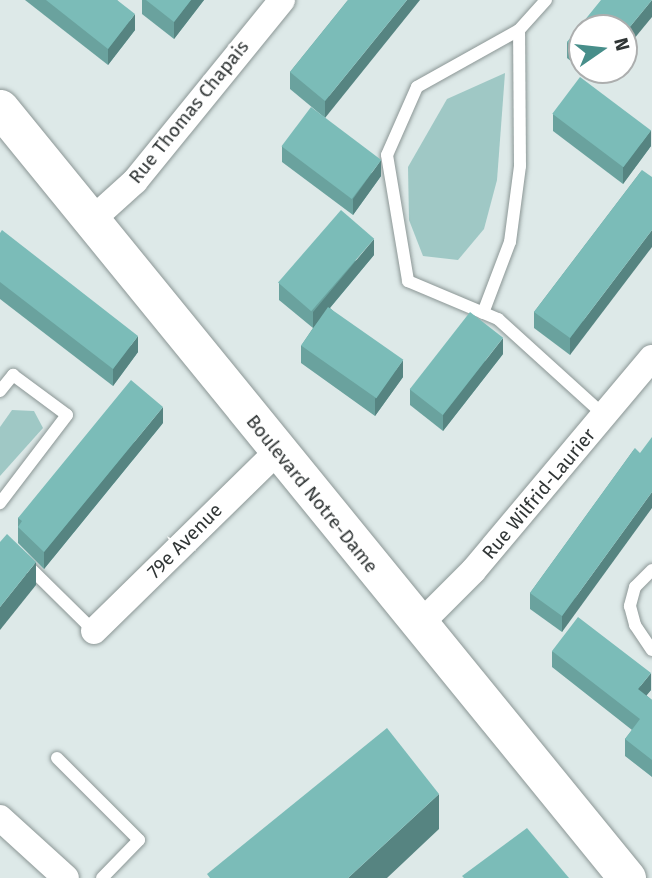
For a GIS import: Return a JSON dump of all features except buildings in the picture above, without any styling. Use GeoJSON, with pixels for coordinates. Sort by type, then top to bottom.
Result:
{"type":"FeatureCollection","features":[{"type":"Feature","properties":{"kind":"street","name":"Rue Thomas Chapais"},"geometry":{"type":"LineString","coordinates":[[92,220],[135,181],[282,0]]}},
{"type":"Feature","properties":{"kind":"street","name":"Boulevard Notre-Dame"},"geometry":{"type":"LineString","coordinates":[[6,127],[92,220],[277,452],[627,878]]}},
{"type":"Feature","properties":{"kind":"street","name":"Rue Wilfrid-Laurier"},"geometry":{"type":"LineString","coordinates":[[420,624],[465,580],[652,358]]}},
{"type":"Feature","properties":{"kind":"street","name":"79e Avenue"},"geometry":{"type":"LineString","coordinates":[[94,631],[277,452]]}},
{"type":"Feature","properties":{"kind":"street"},"geometry":{"type":"LineString","coordinates":[[0,818],[66,878]]}},
{"type":"Feature","properties":{"kind":"lane"},"geometry":{"type":"LineString","coordinates":[[546,0],[519,30],[417,87],[387,155],[408,281],[498,319],[605,416]]}},
{"type":"Feature","properties":{"kind":"lane"},"geometry":{"type":"LineString","coordinates":[[483,313],[510,242],[520,166],[519,30]]}},
{"type":"Feature","properties":{"kind":"lane"},"geometry":{"type":"LineString","coordinates":[[0,391],[13,375],[67,415],[0,503]]}},
{"type":"Feature","properties":{"kind":"lane"},"geometry":{"type":"LineString","coordinates":[[17,554],[94,631]]}},
{"type":"Feature","properties":{"kind":"lane"},"geometry":{"type":"LineString","coordinates":[[652,570],[635,587],[630,606],[635,625],[652,650]]}},
{"type":"Feature","properties":{"kind":"lane"},"geometry":{"type":"LineString","coordinates":[[57,758],[139,840],[102,878]]}},
{"type":"Feature","properties":{"kind":"shaded area"},"geometry":{"type":"Polygon","coordinates":[[[505,73],[497,180],[484,229],[458,260],[423,256],[409,220],[408,167],[447,99],[505,73]]]}},
{"type":"Feature","properties":{"kind":"shaded area"},"geometry":{"type":"Polygon","coordinates":[[[12,410],[34,411],[43,428],[0,476],[0,427],[12,410]]]}}]}
